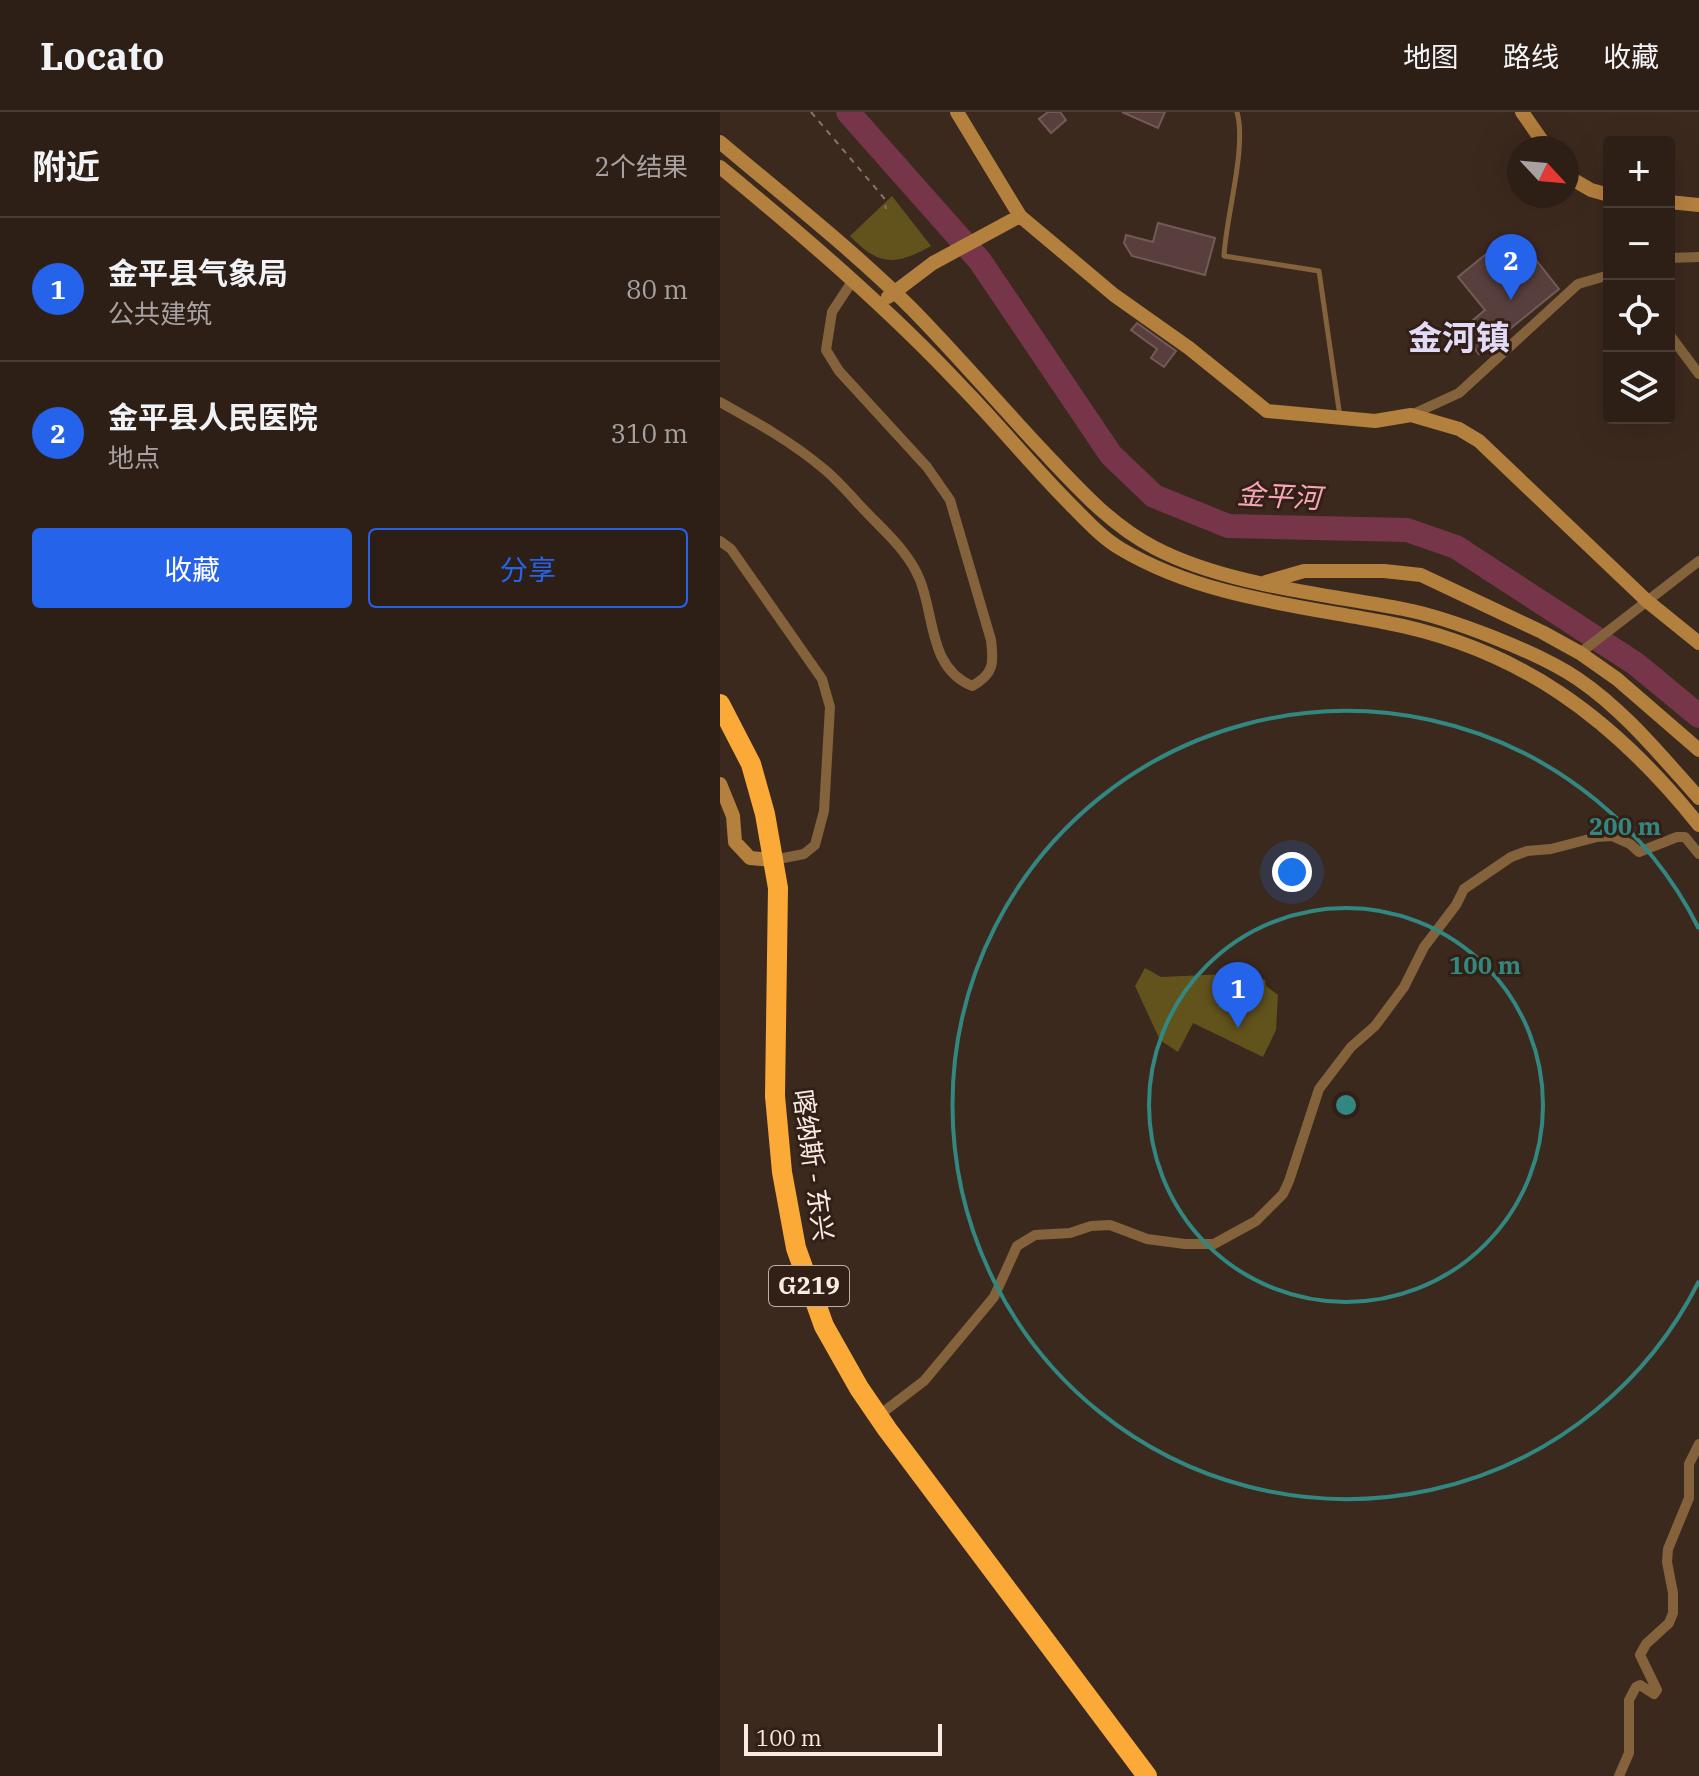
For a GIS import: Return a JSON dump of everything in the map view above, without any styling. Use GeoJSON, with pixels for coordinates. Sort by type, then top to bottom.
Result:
{"type":"FeatureCollection","features":[{"type":"Feature","properties":{"kind":"highway","name":"喀纳斯 - 东兴"},"geometry":{"type":"LineString","coordinates":[[720,704],[751,764],[765,814],[778,888],[775,1096],[782,1172],[796,1248],[824,1326],[878,1416],[1147,1776]]}},
{"type":"Feature","properties":{"kind":"main road"},"geometry":{"type":"LineString","coordinates":[[957,112],[1020,216],[1114,295],[1189,348],[1267,411],[1375,421],[1411,415],[1459,429],[1479,441],[1647,601],[1699,643]]}},
{"type":"Feature","properties":{"kind":"main road"},"geometry":{"type":"LineString","coordinates":[[1522,112],[1539,136]]}},
{"type":"Feature","properties":{"kind":"main road"},"geometry":{"type":"LineString","coordinates":[[720,142],[912,309],[1071,481],[1117,525],[1155,548],[1195,566],[1303,592],[1406,609],[1439,618],[1530,655],[1576,678],[1609,704],[1667,760],[1699,798]]}},
{"type":"Feature","properties":{"kind":"main road"},"geometry":{"type":"LineString","coordinates":[[720,167],[880,305],[964,389],[1031,465],[1087,522],[1117,547],[1161,571],[1232,593],[1411,628],[1495,656],[1538,678],[1587,710],[1637,756],[1699,825]]}},
{"type":"Feature","properties":{"kind":"main road"},"geometry":{"type":"LineString","coordinates":[[1579,183],[1603,193]]}},
{"type":"Feature","properties":{"kind":"main road"},"geometry":{"type":"LineString","coordinates":[[1675,203],[1699,205]]}},
{"type":"Feature","properties":{"kind":"main road"},"geometry":{"type":"LineString","coordinates":[[880,305],[933,263],[1020,216]]}},
{"type":"Feature","properties":{"kind":"main road"},"geometry":{"type":"LineString","coordinates":[[1232,593],[1304,571],[1384,571],[1421,575],[1580,653],[1617,679],[1699,750]]}},
{"type":"Feature","properties":{"kind":"main road"},"geometry":{"type":"LineString","coordinates":[[720,784],[733,816],[735,842],[750,858],[773,860]]}},
{"type":"Feature","properties":{"kind":"street"},"geometry":{"type":"LineString","coordinates":[[1675,258],[1699,257]]}},
{"type":"Feature","properties":{"kind":"street"},"geometry":{"type":"LineString","coordinates":[[1411,415],[1459,393],[1578,284],[1603,277]]}},
{"type":"Feature","properties":{"kind":"street"},"geometry":{"type":"LineString","coordinates":[[720,402],[768,428],[824,469],[901,548],[920,580],[933,634],[946,666],[957,680],[972,686],[983,680],[994,662],[991,640],[950,500],[927,467],[839,371],[826,350],[832,312],[853,280]]}},
{"type":"Feature","properties":{"kind":"street"},"geometry":{"type":"LineString","coordinates":[[1675,342],[1699,374]]}},
{"type":"Feature","properties":{"kind":"street"},"geometry":{"type":"LineString","coordinates":[[720,541],[731,549],[822,679],[830,707],[824,811],[815,845],[804,854],[773,860]]}},
{"type":"Feature","properties":{"kind":"street"},"geometry":{"type":"LineString","coordinates":[[1580,653],[1699,561]]}},
{"type":"Feature","properties":{"kind":"street"},"geometry":{"type":"LineString","coordinates":[[878,1416],[924,1381],[994,1297],[1017,1246],[1035,1235],[1070,1233],[1091,1226],[1110,1225],[1147,1239],[1214,1244],[1256,1221],[1283,1194],[1319,1089],[1351,1047],[1375,1026],[1397,997],[1424,947],[1456,905],[1464,889],[1511,857],[1527,851],[1612,836],[1639,852],[1677,837],[1685,837],[1699,825]]}},
{"type":"Feature","properties":{"kind":"street"},"geometry":{"type":"LineString","coordinates":[[1685,837],[1699,854]]}},
{"type":"Feature","properties":{"kind":"street"},"geometry":{"type":"LineString","coordinates":[[1619,1776],[1629,1753],[1629,1700],[1640,1685],[1654,1694],[1657,1690],[1640,1655],[1646,1644],[1669,1623],[1673,1613],[1668,1549],[1689,1498],[1689,1464],[1699,1444]]}},
{"type":"Feature","properties":{"kind":"lane"},"geometry":{"type":"LineString","coordinates":[[1237,112],[1240,121],[1239,144],[1224,256],[1319,271],[1340,418]]}},
{"type":"Feature","properties":{"kind":"path"},"geometry":{"type":"LineString","coordinates":[[811,112],[884,198],[886,209]]}},
{"type":"Feature","properties":{"kind":"shaded area"},"geometry":{"type":"Polygon","coordinates":[[[892,196],[931,246],[897,260],[879,258],[850,236],[892,196]]]}},
{"type":"Feature","properties":{"kind":"shaded area"},"geometry":{"type":"Polygon","coordinates":[[[1145,968],[1161,977],[1250,973],[1265,980],[1266,986],[1278,995],[1276,1030],[1263,1057],[1193,1023],[1178,1052],[1160,1040],[1135,986],[1145,968]]]}},
{"type":"Feature","properties":{"kind":"building"},"geometry":{"type":"Polygon","coordinates":[[[1048,112],[1060,112],[1066,120],[1051,133],[1039,119],[1048,112]]]}},
{"type":"Feature","properties":{"kind":"building"},"geometry":{"type":"Polygon","coordinates":[[[1122,112],[1165,112],[1158,128],[1122,112]]]}},
{"type":"Feature","properties":{"kind":"building"},"geometry":{"type":"Polygon","coordinates":[[[1158,223],[1215,238],[1205,275],[1132,256],[1124,243],[1126,235],[1153,242],[1158,223]]]}},
{"type":"Feature","properties":{"kind":"building"},"geometry":{"type":"Polygon","coordinates":[[[1496,246],[1519,274],[1536,260],[1559,289],[1479,354],[1460,331],[1485,310],[1458,277],[1496,246]]]}},
{"type":"Feature","properties":{"kind":"building"},"geometry":{"type":"Polygon","coordinates":[[[1137,323],[1176,351],[1164,367],[1151,358],[1157,349],[1131,330],[1137,323]]]}},
{"type":"Feature","properties":{"kind":"waterway","name":"金平河"},"geometry":{"type":"LineString","coordinates":[[848,112],[980,261],[1111,455],[1154,496],[1228,526],[1407,530],[1456,547],[1636,664],[1699,716]]}},
{"type":"Feature","properties":{"kind":"place","name":"金平县人民医院"},"geometry":{"type":"Point","coordinates":[1511,300]}},
{"type":"Feature","properties":{"kind":"place","name":"金平县气象局"},"geometry":{"type":"Point","coordinates":[1238,1028]}},
{"type":"Feature","properties":{"kind":"district","name":"金河镇"},"geometry":{"type":"Point","coordinates":[1459,338]}}]}
